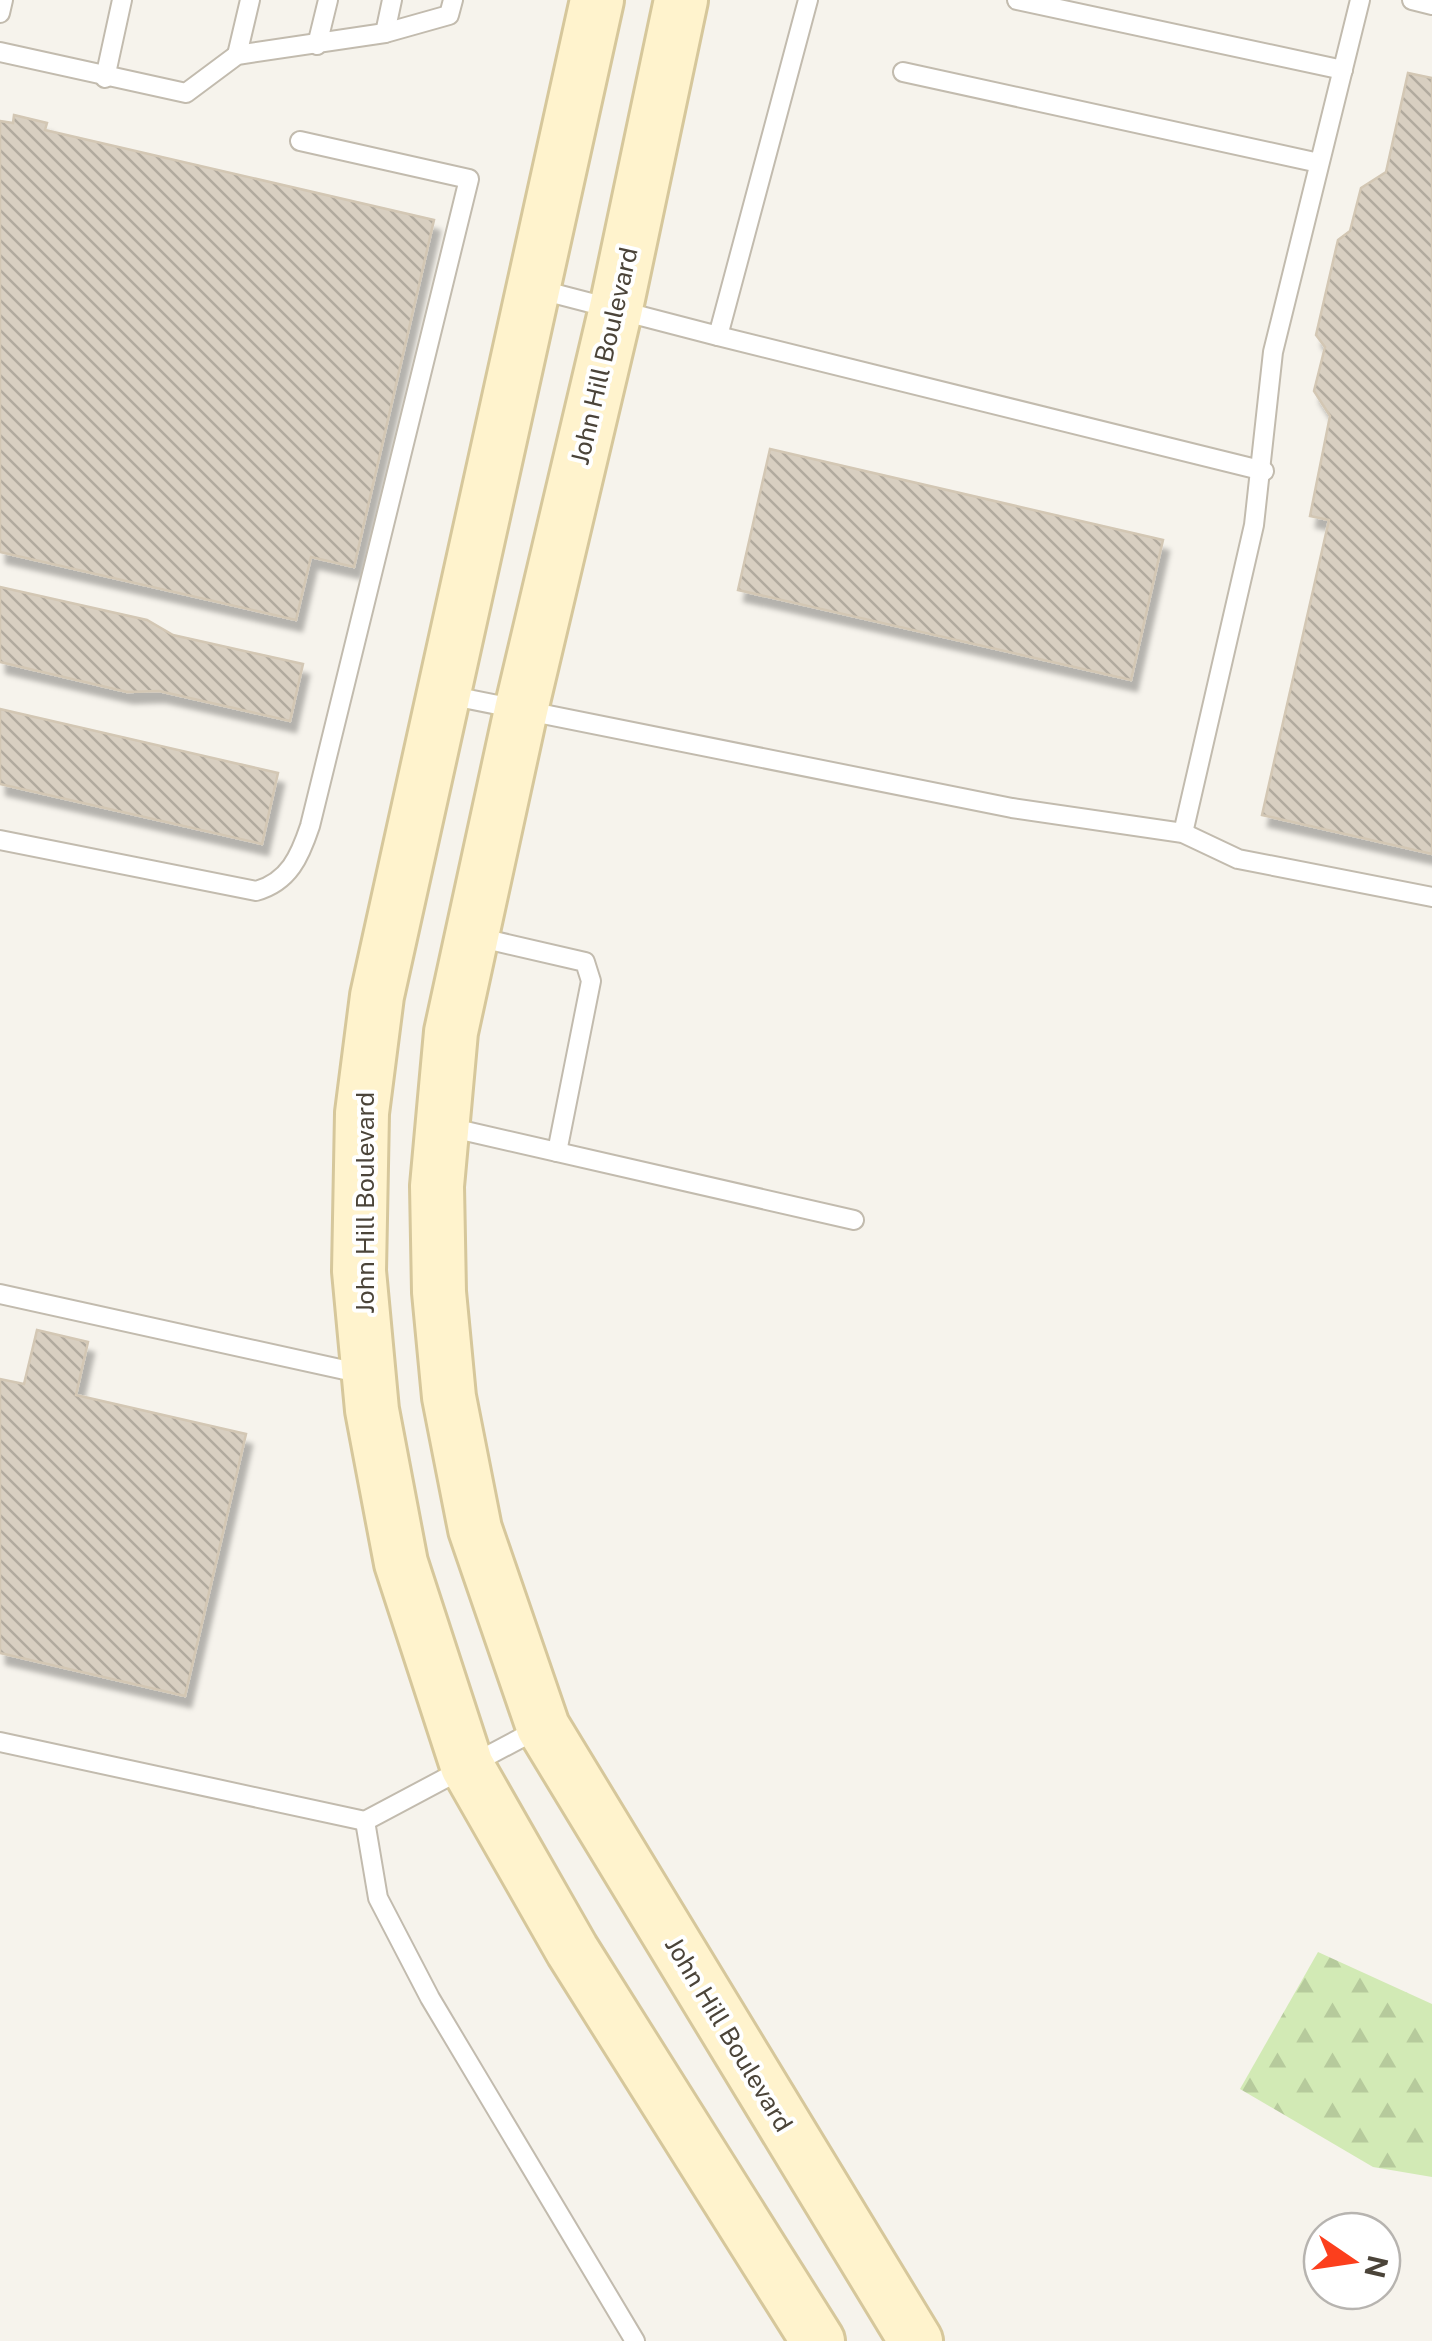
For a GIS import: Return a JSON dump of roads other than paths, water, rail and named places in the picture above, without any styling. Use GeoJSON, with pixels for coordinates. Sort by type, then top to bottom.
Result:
{"type":"FeatureCollection","features":[{"type":"Feature","properties":{"kind":"street","name":"John Hill Boulevard"},"geometry":{"type":"LineString","coordinates":[[597,0],[377,996],[362,1113],[359,1270],[368,1375],[401,1564],[467,1766],[572,1950],[818,2341]]}},
{"type":"Feature","properties":{"kind":"street","name":"John Hill Boulevard"},"geometry":{"type":"LineString","coordinates":[[681,0],[616,308],[520,710],[451,1032],[437,1186],[438,1292],[449,1397],[475,1529],[543,1727],[916,2341]]}},
{"type":"Feature","properties":{"kind":"lane"},"geometry":{"type":"LineString","coordinates":[[0,13],[3,0]]}},
{"type":"Feature","properties":{"kind":"lane"},"geometry":{"type":"LineString","coordinates":[[105,78],[122,0]]}},
{"type":"Feature","properties":{"kind":"lane"},"geometry":{"type":"LineString","coordinates":[[238,55],[250,0]]}},
{"type":"Feature","properties":{"kind":"lane"},"geometry":{"type":"LineString","coordinates":[[318,45],[328,0]]}},
{"type":"Feature","properties":{"kind":"lane"},"geometry":{"type":"LineString","coordinates":[[385,33],[392,0]]}},
{"type":"Feature","properties":{"kind":"lane"},"geometry":{"type":"LineString","coordinates":[[0,52],[186,93],[238,55],[385,33],[449,15],[453,0]]}},
{"type":"Feature","properties":{"kind":"lane"},"geometry":{"type":"LineString","coordinates":[[718,336],[808,0]]}},
{"type":"Feature","properties":{"kind":"lane"},"geometry":{"type":"LineString","coordinates":[[1017,0],[1343,70]]}},
{"type":"Feature","properties":{"kind":"lane"},"geometry":{"type":"LineString","coordinates":[[1183,834],[1264,471],[1273,352],[1360,0]]}},
{"type":"Feature","properties":{"kind":"lane"},"geometry":{"type":"LineString","coordinates":[[1412,0],[1432,6]]}},
{"type":"Feature","properties":{"kind":"lane"},"geometry":{"type":"LineString","coordinates":[[903,72],[1319,163]]}},
{"type":"Feature","properties":{"kind":"lane"},"geometry":{"type":"LineString","coordinates":[[0,840],[256,891],[270,887],[298,860],[310,826],[468,179],[300,141]]}},
{"type":"Feature","properties":{"kind":"lane"},"geometry":{"type":"LineString","coordinates":[[536,289],[1264,471]]}},
{"type":"Feature","properties":{"kind":"lane"},"geometry":{"type":"LineString","coordinates":[[443,694],[1012,808],[1183,834],[1238,859],[1432,897]]}},
{"type":"Feature","properties":{"kind":"lane"},"geometry":{"type":"LineString","coordinates":[[472,936],[584,962],[591,981],[557,1152]]}},
{"type":"Feature","properties":{"kind":"lane"},"geometry":{"type":"LineString","coordinates":[[442,1126],[854,1220]]}},
{"type":"Feature","properties":{"kind":"lane"},"geometry":{"type":"LineString","coordinates":[[0,1294],[368,1375]]}},
{"type":"Feature","properties":{"kind":"lane"},"geometry":{"type":"LineString","coordinates":[[0,1742],[365,1821],[543,1727]]}},
{"type":"Feature","properties":{"kind":"lane"},"geometry":{"type":"LineString","coordinates":[[365,1821],[378,1898],[430,1998],[635,2341]]}}]}
